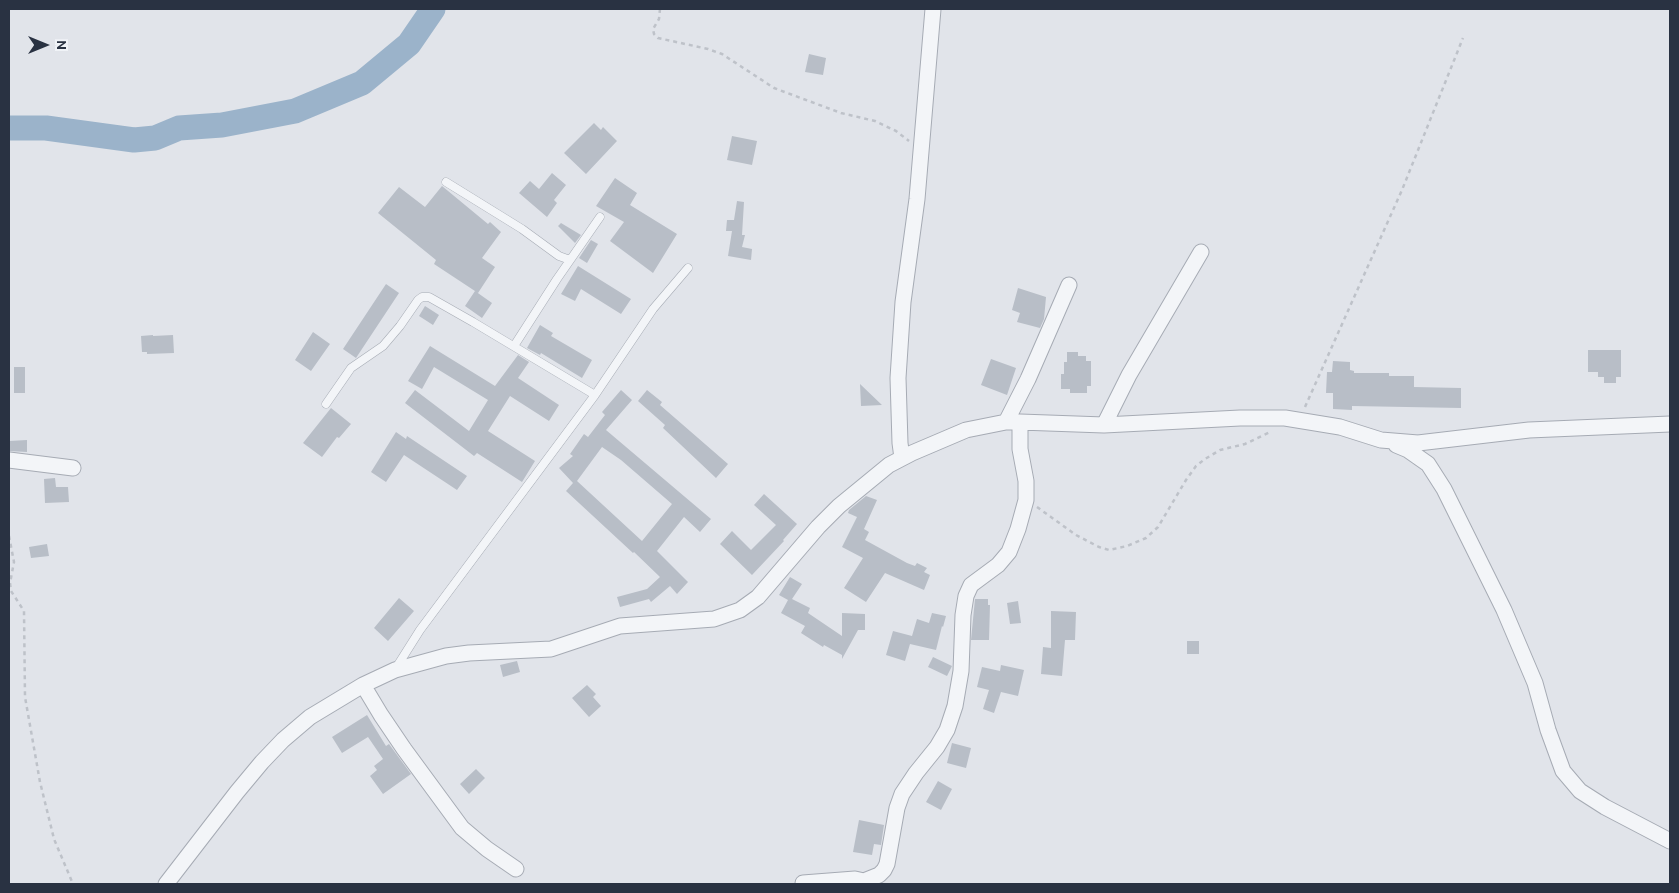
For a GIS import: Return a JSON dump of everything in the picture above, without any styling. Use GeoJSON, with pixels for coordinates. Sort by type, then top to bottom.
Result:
{"type":"FeatureCollection","features":[{"type":"Feature","properties":{"kind":"street"},"geometry":{"type":"LineString","coordinates":[[902,458],[898,378],[902,302],[922,151],[934,9]]}},
{"type":"Feature","properties":{"kind":"street"},"geometry":{"type":"LineString","coordinates":[[1104,424],[1129,375],[1202,252]]}},
{"type":"Feature","properties":{"kind":"street"},"geometry":{"type":"LineString","coordinates":[[803,883],[855,879],[865,883],[884,870],[887,864],[897,808],[902,794],[937,747],[947,730],[955,706],[961,672],[963,615],[966,596],[971,585],[998,565],[1009,552],[1014,543],[1026,500],[1026,481],[1013,422],[1028,379],[1069,285]]}},
{"type":"Feature","properties":{"kind":"street"},"geometry":{"type":"LineString","coordinates":[[166,884],[237,792],[283,740],[310,717],[363,685],[394,670],[424,661],[470,652],[551,649],[620,626],[714,619],[740,610],[758,597],[818,527],[839,506],[889,465],[966,430],[1013,422],[1104,424],[1253,417],[1292,418],[1340,427],[1408,450],[1428,464],[1444,489],[1504,610],[1535,683],[1548,730],[1563,771],[1580,791],[1605,807],[1670,841]]}},
{"type":"Feature","properties":{"kind":"street"},"geometry":{"type":"LineString","coordinates":[[1381,440],[1418,443],[1529,430],[1670,424]]}},
{"type":"Feature","properties":{"kind":"street"},"geometry":{"type":"LineString","coordinates":[[9,460],[73,468]]}},
{"type":"Feature","properties":{"kind":"street"},"geometry":{"type":"LineString","coordinates":[[363,685],[381,716],[462,828],[487,849],[516,869]]}},
{"type":"Feature","properties":{"kind":"lane"},"geometry":{"type":"LineString","coordinates":[[446,182],[522,230],[558,256],[570,260]]}},
{"type":"Feature","properties":{"kind":"lane"},"geometry":{"type":"LineString","coordinates":[[514,346],[600,217]]}},
{"type":"Feature","properties":{"kind":"lane"},"geometry":{"type":"LineString","coordinates":[[394,670],[420,630],[595,395],[653,309],[688,268]]}},
{"type":"Feature","properties":{"kind":"lane"},"geometry":{"type":"LineString","coordinates":[[326,404],[351,368],[383,346],[422,297],[429,297],[438,302],[595,395]]}},
{"type":"Feature","properties":{"kind":"path"},"geometry":{"type":"LineString","coordinates":[[660,9],[659,20],[653,29],[654,34],[658,38],[722,54],[774,88],[841,113],[875,121],[896,131],[922,151]]}},
{"type":"Feature","properties":{"kind":"path"},"geometry":{"type":"LineString","coordinates":[[1026,500],[1076,535],[1099,547],[1109,550],[1132,545],[1146,538],[1158,527],[1186,480],[1201,462],[1211,454],[1257,440],[1292,418],[1317,383],[1342,321],[1402,190],[1463,38]]}},
{"type":"Feature","properties":{"kind":"path"},"geometry":{"type":"LineString","coordinates":[[9,536],[14,562],[10,583],[11,591],[24,611],[25,697],[38,774],[54,839],[73,884]]}},
{"type":"Feature","properties":{"kind":"building"},"geometry":{"type":"Polygon","coordinates":[[[809,54],[826,58],[823,75],[805,72],[809,54]]]}},
{"type":"Feature","properties":{"kind":"building"},"geometry":{"type":"Polygon","coordinates":[[[594,123],[601,130],[603,127],[617,141],[586,174],[564,153],[594,123]]]}},
{"type":"Feature","properties":{"kind":"building"},"geometry":{"type":"Polygon","coordinates":[[[732,136],[757,141],[752,165],[727,160],[732,136]]]}},
{"type":"Feature","properties":{"kind":"building"},"geometry":{"type":"Polygon","coordinates":[[[552,173],[566,185],[554,200],[557,203],[547,217],[519,193],[530,181],[539,189],[552,173]]]}},
{"type":"Feature","properties":{"kind":"building"},"geometry":{"type":"Polygon","coordinates":[[[615,178],[637,193],[630,205],[677,234],[653,273],[610,241],[624,222],[596,206],[615,178]]]}},
{"type":"Feature","properties":{"kind":"building"},"geometry":{"type":"Polygon","coordinates":[[[442,186],[488,224],[490,222],[501,232],[482,258],[495,267],[478,293],[434,264],[436,260],[378,213],[399,187],[425,207],[442,186]]]}},
{"type":"Feature","properties":{"kind":"building"},"geometry":{"type":"Polygon","coordinates":[[[737,201],[744,202],[742,235],[745,235],[742,247],[752,249],[751,260],[728,256],[732,231],[726,231],[727,220],[734,220],[737,201]]]}},
{"type":"Feature","properties":{"kind":"building"},"geometry":{"type":"Polygon","coordinates":[[[561,223],[581,235],[575,243],[558,226],[561,223]]]}},
{"type":"Feature","properties":{"kind":"building"},"geometry":{"type":"Polygon","coordinates":[[[591,240],[598,244],[587,263],[579,258],[591,240]]]}},
{"type":"Feature","properties":{"kind":"building"},"geometry":{"type":"Polygon","coordinates":[[[578,266],[631,299],[621,314],[581,289],[575,301],[561,294],[578,266]]]}},
{"type":"Feature","properties":{"kind":"building"},"geometry":{"type":"Polygon","coordinates":[[[386,284],[399,293],[356,358],[343,349],[386,284]]]}},
{"type":"Feature","properties":{"kind":"building"},"geometry":{"type":"Polygon","coordinates":[[[1018,288],[1046,297],[1044,319],[1040,328],[1017,322],[1020,313],[1012,310],[1018,288]]]}},
{"type":"Feature","properties":{"kind":"building"},"geometry":{"type":"Polygon","coordinates":[[[475,291],[492,303],[482,318],[465,306],[475,291]]]}},
{"type":"Feature","properties":{"kind":"building"},"geometry":{"type":"Polygon","coordinates":[[[425,306],[439,315],[433,325],[419,316],[425,306]]]}},
{"type":"Feature","properties":{"kind":"building"},"geometry":{"type":"Polygon","coordinates":[[[540,325],[553,333],[551,336],[592,360],[582,378],[541,353],[540,355],[527,348],[540,325]]]}},
{"type":"Feature","properties":{"kind":"building"},"geometry":{"type":"Polygon","coordinates":[[[313,332],[330,344],[311,371],[295,360],[313,332]]]}},
{"type":"Feature","properties":{"kind":"building"},"geometry":{"type":"Polygon","coordinates":[[[173,335],[174,353],[147,354],[147,352],[142,352],[141,336],[173,335]]]}},
{"type":"Feature","properties":{"kind":"building"},"geometry":{"type":"Polygon","coordinates":[[[430,346],[495,386],[518,355],[529,362],[518,378],[559,405],[549,421],[510,396],[488,431],[535,461],[522,482],[477,453],[474,456],[405,403],[415,390],[469,431],[488,400],[434,367],[422,389],[408,381],[430,346]]]}},
{"type":"Feature","properties":{"kind":"building"},"geometry":{"type":"Polygon","coordinates":[[[1588,350],[1621,350],[1621,377],[1616,377],[1616,383],[1604,383],[1604,377],[1598,377],[1598,372],[1588,372],[1588,350]]]}},
{"type":"Feature","properties":{"kind":"building"},"geometry":{"type":"Polygon","coordinates":[[[1067,352],[1078,352],[1078,356],[1086,356],[1086,361],[1091,361],[1091,386],[1087,386],[1087,393],[1070,393],[1070,389],[1061,389],[1061,374],[1064,374],[1064,362],[1067,362],[1067,352]]]}},
{"type":"Feature","properties":{"kind":"building"},"geometry":{"type":"Polygon","coordinates":[[[991,359],[1016,368],[1007,395],[981,385],[991,359]]]}},
{"type":"Feature","properties":{"kind":"building"},"geometry":{"type":"Polygon","coordinates":[[[1333,361],[1350,362],[1350,370],[1354,371],[1354,373],[1389,373],[1389,376],[1414,376],[1414,387],[1461,388],[1461,408],[1352,406],[1352,410],[1333,409],[1333,393],[1326,393],[1327,372],[1332,372],[1333,361]]]}},
{"type":"Feature","properties":{"kind":"building"},"geometry":{"type":"Polygon","coordinates":[[[14,367],[25,367],[25,393],[14,393],[14,367]]]}},
{"type":"Feature","properties":{"kind":"building"},"geometry":{"type":"Polygon","coordinates":[[[860,384],[882,405],[861,406],[860,384]]]}},
{"type":"Feature","properties":{"kind":"building"},"geometry":{"type":"Polygon","coordinates":[[[621,390],[632,400],[606,430],[711,519],[700,532],[684,517],[657,551],[688,582],[677,594],[670,586],[651,602],[649,599],[620,607],[617,597],[647,589],[660,577],[566,491],[573,483],[559,468],[573,456],[570,454],[584,434],[588,437],[605,415],[602,412],[621,390]],[[602,447],[577,481],[642,541],[672,504],[621,460],[602,447]]]}},
{"type":"Feature","properties":{"kind":"building"},"geometry":{"type":"Polygon","coordinates":[[[647,390],[662,402],[660,405],[728,464],[716,478],[663,428],[665,425],[638,401],[647,390]]]}},
{"type":"Feature","properties":{"kind":"building"},"geometry":{"type":"Polygon","coordinates":[[[331,408],[351,424],[339,438],[337,437],[322,457],[303,443],[331,408]]]}},
{"type":"Feature","properties":{"kind":"building"},"geometry":{"type":"Polygon","coordinates":[[[396,432],[406,439],[407,436],[467,476],[457,490],[404,455],[386,482],[371,472],[396,432]]]}},
{"type":"Feature","properties":{"kind":"building"},"geometry":{"type":"Polygon","coordinates":[[[27,440],[27,452],[9,451],[9,441],[27,440]]]}},
{"type":"Feature","properties":{"kind":"building"},"geometry":{"type":"Polygon","coordinates":[[[55,478],[56,487],[68,487],[69,502],[45,503],[44,479],[55,478]]]}},
{"type":"Feature","properties":{"kind":"building"},"geometry":{"type":"Polygon","coordinates":[[[764,494],[797,524],[752,575],[720,544],[732,531],[751,550],[776,525],[754,505],[764,494]]]}},
{"type":"Feature","properties":{"kind":"building"},"geometry":{"type":"Polygon","coordinates":[[[866,496],[877,500],[864,529],[869,532],[865,540],[907,563],[915,566],[917,563],[927,568],[924,572],[930,575],[924,590],[885,573],[866,602],[844,588],[863,558],[842,547],[857,517],[848,513],[866,496]]]}},
{"type":"Feature","properties":{"kind":"building"},"geometry":{"type":"Polygon","coordinates":[[[47,544],[49,556],[31,558],[29,547],[47,544]]]}},
{"type":"Feature","properties":{"kind":"building"},"geometry":{"type":"Polygon","coordinates":[[[790,577],[802,584],[792,599],[810,608],[808,613],[842,636],[842,613],[865,614],[865,630],[858,630],[842,659],[842,655],[824,645],[823,647],[801,633],[805,626],[781,613],[788,600],[779,595],[790,577]]]}},
{"type":"Feature","properties":{"kind":"building"},"geometry":{"type":"Polygon","coordinates":[[[399,598],[414,611],[388,641],[374,628],[399,598]]]}},
{"type":"Feature","properties":{"kind":"building"},"geometry":{"type":"Polygon","coordinates":[[[975,599],[988,599],[988,605],[990,605],[989,640],[971,640],[975,599]]]}},
{"type":"Feature","properties":{"kind":"building"},"geometry":{"type":"Polygon","coordinates":[[[1018,601],[1021,623],[1010,624],[1007,603],[1018,601]]]}},
{"type":"Feature","properties":{"kind":"building"},"geometry":{"type":"Polygon","coordinates":[[[1051,611],[1076,612],[1075,640],[1065,640],[1062,676],[1041,674],[1043,647],[1051,648],[1051,611]]]}},
{"type":"Feature","properties":{"kind":"building"},"geometry":{"type":"Polygon","coordinates":[[[932,613],[946,616],[936,650],[910,644],[905,661],[886,655],[893,631],[912,636],[917,619],[929,623],[932,613]]]}},
{"type":"Feature","properties":{"kind":"building"},"geometry":{"type":"Polygon","coordinates":[[[1187,641],[1199,641],[1199,654],[1187,654],[1187,641]]]}},
{"type":"Feature","properties":{"kind":"building"},"geometry":{"type":"Polygon","coordinates":[[[933,657],[952,666],[947,676],[928,667],[933,657]]]}},
{"type":"Feature","properties":{"kind":"building"},"geometry":{"type":"Polygon","coordinates":[[[517,661],[520,672],[503,677],[500,665],[517,661]]]}},
{"type":"Feature","properties":{"kind":"building"},"geometry":{"type":"Polygon","coordinates":[[[1001,665],[1024,670],[1018,696],[1001,692],[994,713],[983,709],[989,690],[977,687],[982,667],[1000,671],[1001,665]]]}},
{"type":"Feature","properties":{"kind":"building"},"geometry":{"type":"Polygon","coordinates":[[[587,685],[596,694],[593,697],[601,706],[589,717],[572,698],[587,685]]]}},
{"type":"Feature","properties":{"kind":"building"},"geometry":{"type":"Polygon","coordinates":[[[367,715],[386,746],[389,744],[411,774],[383,794],[370,776],[377,770],[374,766],[383,759],[368,737],[342,753],[332,737],[367,715]]]}},
{"type":"Feature","properties":{"kind":"building"},"geometry":{"type":"Polygon","coordinates":[[[952,743],[971,748],[966,768],[947,763],[952,743]]]}},
{"type":"Feature","properties":{"kind":"building"},"geometry":{"type":"Polygon","coordinates":[[[476,769],[485,778],[469,794],[460,784],[476,769]]]}},
{"type":"Feature","properties":{"kind":"building"},"geometry":{"type":"Polygon","coordinates":[[[938,781],[952,789],[941,810],[926,802],[938,781]]]}},
{"type":"Feature","properties":{"kind":"building"},"geometry":{"type":"Polygon","coordinates":[[[859,820],[884,825],[881,845],[874,844],[872,855],[853,852],[859,820]]]}},
{"type":"Feature","properties":{"kind":"waterway"},"geometry":{"type":"LineString","coordinates":[[9,128],[46,128],[134,140],[155,138],[179,128],[222,125],[295,111],[362,83],[409,44],[433,9]]}}]}
